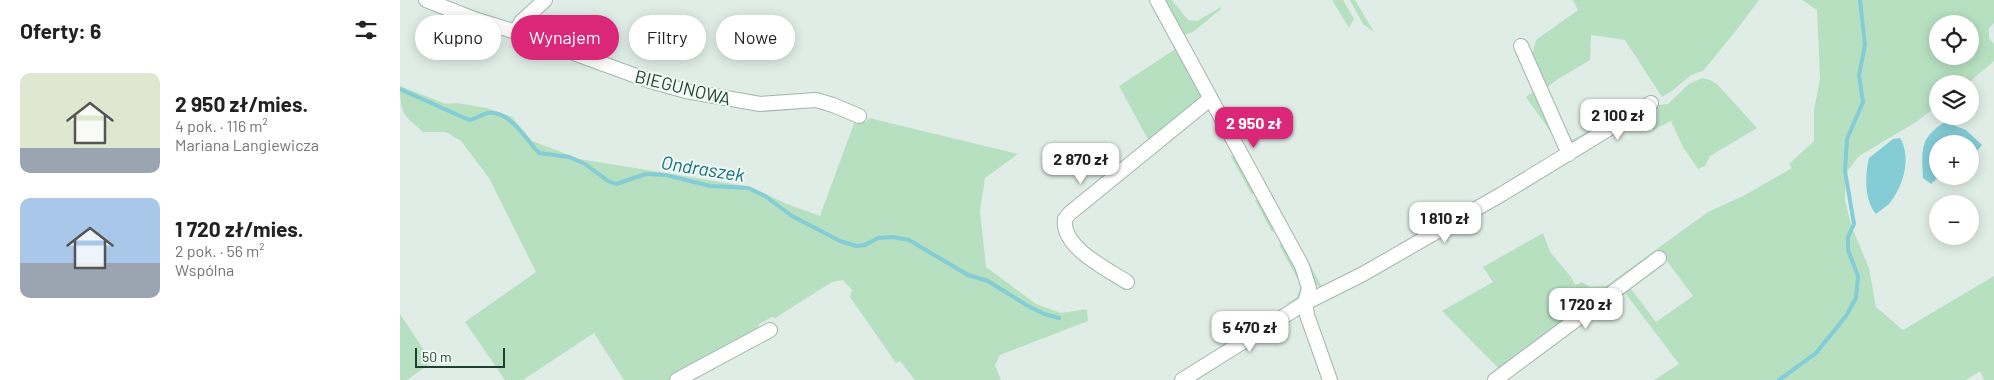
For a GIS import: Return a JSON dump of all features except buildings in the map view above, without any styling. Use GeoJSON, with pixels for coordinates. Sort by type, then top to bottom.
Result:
{"type":"FeatureCollection","features":[{"type":"Feature","properties":{"kind":"street","name":"BIEGUNOWA"},"geometry":{"type":"LineString","coordinates":[[426,0],[474,19],[511,30]]}},
{"type":"Feature","properties":{"kind":"street"},"geometry":{"type":"LineString","coordinates":[[528,15],[544,0]]}},
{"type":"Feature","properties":{"kind":"street"},"geometry":{"type":"LineString","coordinates":[[1157,0],[1302,266],[1309,288],[1305,303],[1307,315],[1330,380]]}},
{"type":"Feature","properties":{"kind":"street"},"geometry":{"type":"LineString","coordinates":[[1522,46],[1569,154]]}},
{"type":"Feature","properties":{"kind":"street","name":"BIEGUNOWA"},"geometry":{"type":"LineString","coordinates":[[593,60],[650,81],[686,91],[760,104],[816,100],[859,116]]}},
{"type":"Feature","properties":{"kind":"street"},"geometry":{"type":"LineString","coordinates":[[1127,282],[1078,248],[1066,230],[1065,218],[1210,98]]}},
{"type":"Feature","properties":{"kind":"street"},"geometry":{"type":"LineString","coordinates":[[1182,380],[1305,303],[1363,274],[1569,154],[1651,103]]}},
{"type":"Feature","properties":{"kind":"street"},"geometry":{"type":"LineString","coordinates":[[1495,380],[1659,258]]}},
{"type":"Feature","properties":{"kind":"street"},"geometry":{"type":"LineString","coordinates":[[677,380],[770,330]]}},
{"type":"Feature","properties":{"kind":"green space"},"geometry":{"type":"Polygon","coordinates":[[[1162,0],[1172,0],[1188,20],[1197,21],[1221,7],[1221,9],[1193,32],[1184,35],[1180,33],[1162,0]]]}},
{"type":"Feature","properties":{"kind":"green space"},"geometry":{"type":"Polygon","coordinates":[[[1332,0],[1343,0],[1354,19],[1349,28],[1332,0]]]}},
{"type":"Feature","properties":{"kind":"green space"},"geometry":{"type":"Polygon","coordinates":[[[1350,0],[1355,0],[1374,32],[1363,24],[1350,0]]]}},
{"type":"Feature","properties":{"kind":"green space"},"geometry":{"type":"Polygon","coordinates":[[[1573,0],[1759,0],[1703,71],[1691,75],[1662,97],[1625,40],[1591,35],[1590,60],[1558,79],[1544,90],[1531,59],[1536,40],[1578,10],[1573,0]]]}},
{"type":"Feature","properties":{"kind":"green space"},"geometry":{"type":"Polygon","coordinates":[[[1802,0],[1994,0],[1994,23],[1989,28],[1989,38],[1994,44],[1994,61],[1978,75],[1929,75],[1929,112],[1859,156],[1846,173],[1845,200],[1851,225],[1869,268],[1876,307],[1903,330],[1994,276],[1994,380],[1984,380],[1980,371],[1966,380],[1654,380],[1679,364],[1623,290],[1628,285],[1656,322],[1693,296],[1661,253],[1501,371],[1442,311],[1493,282],[1483,267],[1543,233],[1550,252],[1572,278],[1575,285],[1582,282],[1590,287],[1606,286],[1708,212],[1745,195],[1792,168],[1789,164],[1814,141],[1814,110],[1820,79],[1817,10],[1802,0]]]}},
{"type":"Feature","properties":{"kind":"green space"},"geometry":{"type":"Polygon","coordinates":[[[1177,48],[1201,95],[1199,101],[1153,135],[1150,143],[1119,86],[1177,48]]]}},
{"type":"Feature","properties":{"kind":"green space"},"geometry":{"type":"Polygon","coordinates":[[[1518,54],[1525,60],[1559,137],[1561,151],[1558,147],[1560,145],[1526,97],[1536,90],[1520,57],[1515,55],[1518,54]]]}},
{"type":"Feature","properties":{"kind":"green space"},"geometry":{"type":"Polygon","coordinates":[[[1702,78],[1717,84],[1757,128],[1710,156],[1705,166],[1698,169],[1683,147],[1671,121],[1653,130],[1642,114],[1658,105],[1668,104],[1689,84],[1702,78]]]}},
{"type":"Feature","properties":{"kind":"green space"},"geometry":{"type":"Polygon","coordinates":[[[400,86],[446,104],[456,103],[487,108],[512,117],[532,141],[580,159],[751,187],[787,204],[820,216],[856,118],[866,122],[869,118],[1018,154],[985,178],[980,211],[986,267],[1036,304],[1061,313],[1087,309],[1088,321],[1000,355],[995,365],[1001,380],[915,380],[900,361],[896,363],[850,297],[852,290],[843,280],[832,282],[775,318],[772,317],[759,324],[757,334],[670,380],[624,380],[594,333],[523,380],[505,380],[465,322],[536,272],[489,178],[461,141],[446,132],[423,132],[407,117],[402,108],[400,86]]]}},
{"type":"Feature","properties":{"kind":"green space"},"geometry":{"type":"Polygon","coordinates":[[[1610,118],[1613,123],[1573,145],[1568,140],[1574,139],[1610,118]]]}},
{"type":"Feature","properties":{"kind":"green space"},"geometry":{"type":"Polygon","coordinates":[[[1230,155],[1236,158],[1254,190],[1252,195],[1230,155]]]}},
{"type":"Feature","properties":{"kind":"green space"},"geometry":{"type":"Polygon","coordinates":[[[1255,200],[1260,201],[1276,230],[1272,232],[1255,200]]]}},
{"type":"Feature","properties":{"kind":"green space"},"geometry":{"type":"Polygon","coordinates":[[[1288,225],[1322,287],[1342,276],[1341,278],[1323,288],[1317,285],[1288,225]]]}},
{"type":"Feature","properties":{"kind":"green space"},"geometry":{"type":"Polygon","coordinates":[[[1284,242],[1298,269],[1302,283],[1301,298],[1285,305],[1297,297],[1301,285],[1279,245],[1284,242]]]}},
{"type":"Feature","properties":{"kind":"green space"},"geometry":{"type":"Polygon","coordinates":[[[400,314],[432,362],[407,380],[400,380],[400,314]]]}},
{"type":"Feature","properties":{"kind":"water"},"geometry":{"type":"Polygon","coordinates":[[[1941,125],[1953,125],[1966,130],[1971,135],[1929,135],[1941,125]]]}},
{"type":"Feature","properties":{"kind":"water"},"geometry":{"type":"Polygon","coordinates":[[[1929,135],[1929,182],[1923,178],[1922,160],[1926,139],[1929,135]]]}},
{"type":"Feature","properties":{"kind":"water"},"geometry":{"type":"Polygon","coordinates":[[[1900,138],[1905,154],[1902,181],[1889,204],[1876,214],[1867,195],[1869,158],[1893,139],[1900,138]]]}},
{"type":"Feature","properties":{"kind":"waterway"},"geometry":{"type":"LineString","coordinates":[[1779,380],[1816,353],[1846,316],[1856,298],[1858,276],[1848,250],[1848,237],[1854,224],[1845,171],[1847,139],[1863,102],[1859,75],[1865,45],[1860,0]]}},
{"type":"Feature","properties":{"kind":"waterway","name":"Ondraszek"},"geometry":{"type":"LineString","coordinates":[[400,89],[469,120],[488,113],[496,113],[503,116],[517,127],[539,153],[569,157],[585,164],[608,181],[616,184],[646,174],[666,175],[710,186],[748,188],[765,196],[792,216],[840,241],[857,246],[865,245],[878,238],[893,237],[909,240],[968,275],[988,281],[1028,306],[1044,314],[1059,318]]}}]}
